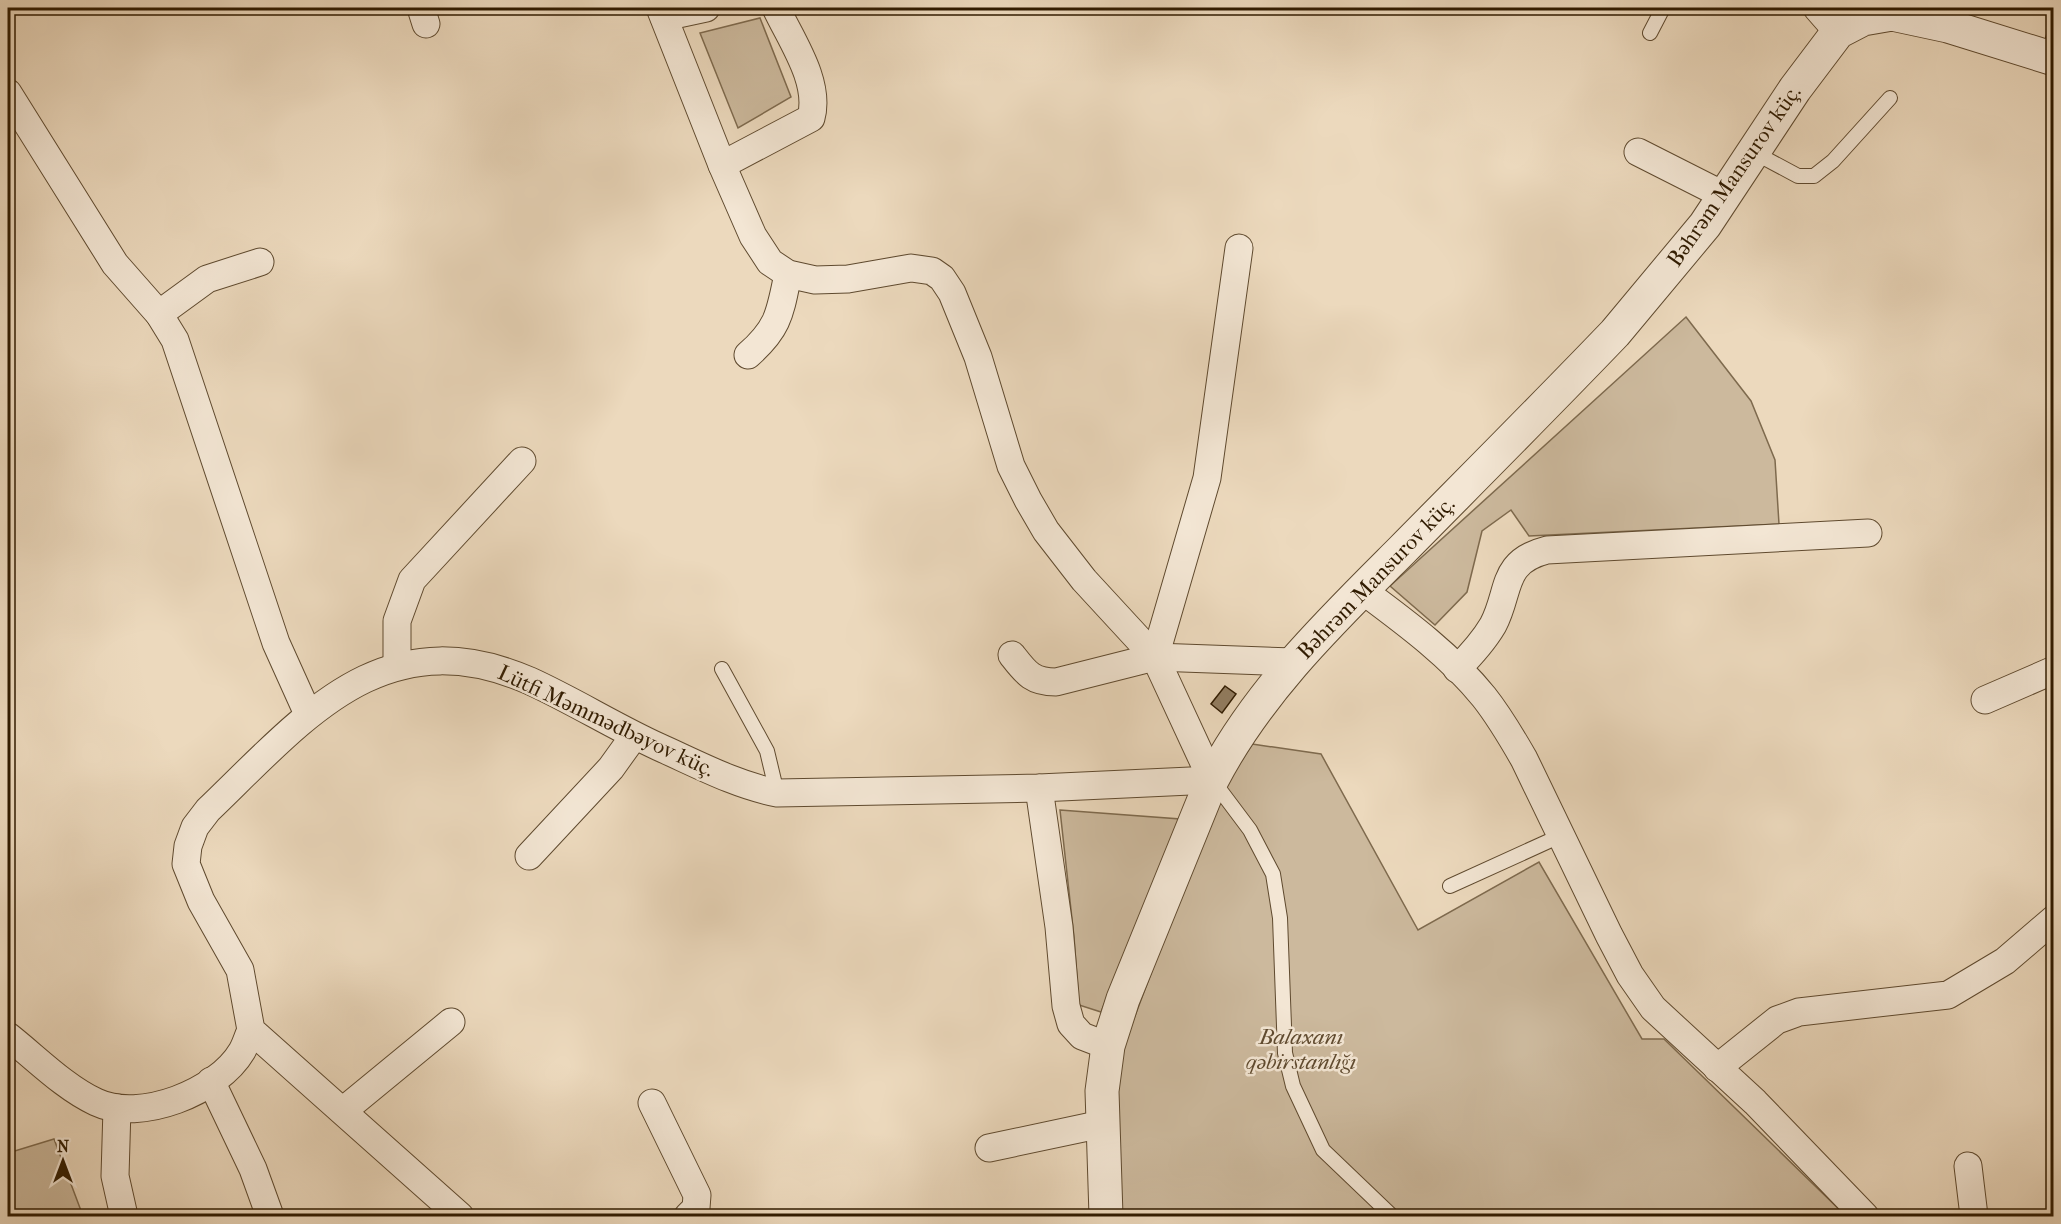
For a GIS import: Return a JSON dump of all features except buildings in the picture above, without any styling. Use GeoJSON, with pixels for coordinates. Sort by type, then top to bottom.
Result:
{"type":"FeatureCollection","features":[{"type":"Feature","properties":{"kind":"street"},"geometry":{"type":"LineString","coordinates":[[706,8],[662,12],[722,165],[753,236],[770,262],[788,274],[814,280],[848,279],[911,268],[932,271],[942,278],[952,293],[978,357],[1011,466],[1028,500],[1047,531],[1084,580],[1155,657],[1212,780]]}},
{"type":"Feature","properties":{"kind":"street"},"geometry":{"type":"LineString","coordinates":[[722,165],[811,118],[814,104],[811,84],[776,8]]}},
{"type":"Feature","properties":{"kind":"street"},"geometry":{"type":"LineString","coordinates":[[1827,20],[1863,19],[1893,11],[2052,51]]}},
{"type":"Feature","properties":{"kind":"street","name":"Bəhrəm Mansurov küç."},"geometry":{"type":"LineString","coordinates":[[1107,1216],[1102,1091],[1108,1046],[1123,999],[1212,780],[1244,725],[1294,662],[1362,590],[1615,333],[1705,225],[1755,153],[1795,89],[1827,20]]}},
{"type":"Feature","properties":{"kind":"street"},"geometry":{"type":"LineString","coordinates":[[8,93],[115,264],[159,314],[175,340],[276,643],[308,714]]}},
{"type":"Feature","properties":{"kind":"street"},"geometry":{"type":"LineString","coordinates":[[1638,152],[1725,196]]}},
{"type":"Feature","properties":{"kind":"street"},"geometry":{"type":"LineString","coordinates":[[1155,657],[1207,478],[1239,248]]}},
{"type":"Feature","properties":{"kind":"street"},"geometry":{"type":"LineString","coordinates":[[159,314],[207,279],[260,262]]}},
{"type":"Feature","properties":{"kind":"street"},"geometry":{"type":"LineString","coordinates":[[748,355],[767,339],[779,317],[788,274]]}},
{"type":"Feature","properties":{"kind":"street"},"geometry":{"type":"LineString","coordinates":[[397,665],[397,621],[412,580],[522,461]]}},
{"type":"Feature","properties":{"kind":"street"},"geometry":{"type":"LineString","coordinates":[[1457,669],[1479,647],[1494,623],[1511,573],[1528,555],[1547,550],[1868,533]]}},
{"type":"Feature","properties":{"kind":"street"},"geometry":{"type":"LineString","coordinates":[[1362,590],[1399,617],[1457,669],[1483,697],[1509,734],[1524,759],[1630,975],[1653,1008],[1755,1102],[1865,1216]]}},
{"type":"Feature","properties":{"kind":"street"},"geometry":{"type":"LineString","coordinates":[[1012,655],[1029,678],[1042,682],[1056,682],[1155,657],[1294,662]]}},
{"type":"Feature","properties":{"kind":"street","name":"Lütfi Məmmədbəyov küç."},"geometry":{"type":"LineString","coordinates":[[251,1030],[240,970],[191,881],[186,864],[188,846],[195,827],[208,810],[308,714],[342,690],[397,665],[438,661],[467,662],[498,670],[530,681],[634,736],[754,789],[777,793],[1040,788],[1212,780]]}},
{"type":"Feature","properties":{"kind":"street"},"geometry":{"type":"LineString","coordinates":[[1985,700],[2054,670]]}},
{"type":"Feature","properties":{"kind":"street"},"geometry":{"type":"LineString","coordinates":[[529,856],[611,768],[634,736]]}},
{"type":"Feature","properties":{"kind":"street"},"geometry":{"type":"LineString","coordinates":[[1040,788],[1071,1024],[1082,1036],[1108,1046]]}},
{"type":"Feature","properties":{"kind":"street"},"geometry":{"type":"LineString","coordinates":[[1717,1068],[1777,1020],[1799,1012],[1948,995],[2005,961],[2054,919]]}},
{"type":"Feature","properties":{"kind":"street"},"geometry":{"type":"LineString","coordinates":[[344,1110],[451,1023]]}},
{"type":"Feature","properties":{"kind":"street"},"geometry":{"type":"LineString","coordinates":[[8,1036],[79,1092],[97,1103],[117,1108],[140,1109],[167,1104],[211,1081],[242,1051],[251,1030],[344,1110],[460,1216]]}},
{"type":"Feature","properties":{"kind":"street"},"geometry":{"type":"LineString","coordinates":[[211,1081],[253,1169],[270,1216]]}},
{"type":"Feature","properties":{"kind":"street"},"geometry":{"type":"LineString","coordinates":[[652,1103],[697,1195],[696,1208],[688,1216]]}},
{"type":"Feature","properties":{"kind":"street"},"geometry":{"type":"LineString","coordinates":[[117,1108],[115,1176],[124,1216]]}},
{"type":"Feature","properties":{"kind":"street"},"geometry":{"type":"LineString","coordinates":[[989,1148],[1102,1124]]}},
{"type":"Feature","properties":{"kind":"street"},"geometry":{"type":"LineString","coordinates":[[1968,1166],[1974,1216]]}},
{"type":"Feature","properties":{"kind":"lane"},"geometry":{"type":"LineString","coordinates":[[1650,33],[1663,8]]}},
{"type":"Feature","properties":{"kind":"lane"},"geometry":{"type":"LineString","coordinates":[[1755,153],[1798,176],[1814,176],[1833,162],[1890,98]]}},
{"type":"Feature","properties":{"kind":"lane"},"geometry":{"type":"LineString","coordinates":[[722,669],[767,751],[777,793]]}},
{"type":"Feature","properties":{"kind":"lane"},"geometry":{"type":"LineString","coordinates":[[1212,780],[1250,830],[1273,874],[1281,918],[1285,1053],[1293,1086],[1323,1150],[1392,1216]]}},
{"type":"Feature","properties":{"kind":"lane"},"geometry":{"type":"LineString","coordinates":[[1450,886],[1560,836]]}},
{"type":"Feature","properties":{"kind":"green space"},"geometry":{"type":"Polygon","coordinates":[[[760,18],[791,97],[738,128],[700,33],[760,18]]]}},
{"type":"Feature","properties":{"kind":"green space"},"geometry":{"type":"Polygon","coordinates":[[[1686,317],[1751,401],[1775,460],[1779,524],[1529,536],[1511,510],[1482,531],[1467,592],[1435,625],[1390,586],[1686,317]]]}},
{"type":"Feature","properties":{"kind":"green space","name":"Balaxanı qəbirstanlığı"},"geometry":{"type":"Polygon","coordinates":[[[1252,744],[1321,754],[1418,930],[1539,862],[1642,1039],[1664,1039],[1846,1216],[1121,1216],[1115,1089],[1121,1053],[1216,801],[1252,744]]]}},
{"type":"Feature","properties":{"kind":"green space"},"geometry":{"type":"Polygon","coordinates":[[[1060,810],[1180,819],[1101,1012],[1079,1005],[1060,810]]]}},
{"type":"Feature","properties":{"kind":"green space"},"geometry":{"type":"Polygon","coordinates":[[[54,1139],[83,1216],[8,1216],[8,1153],[54,1139]]]}}]}
